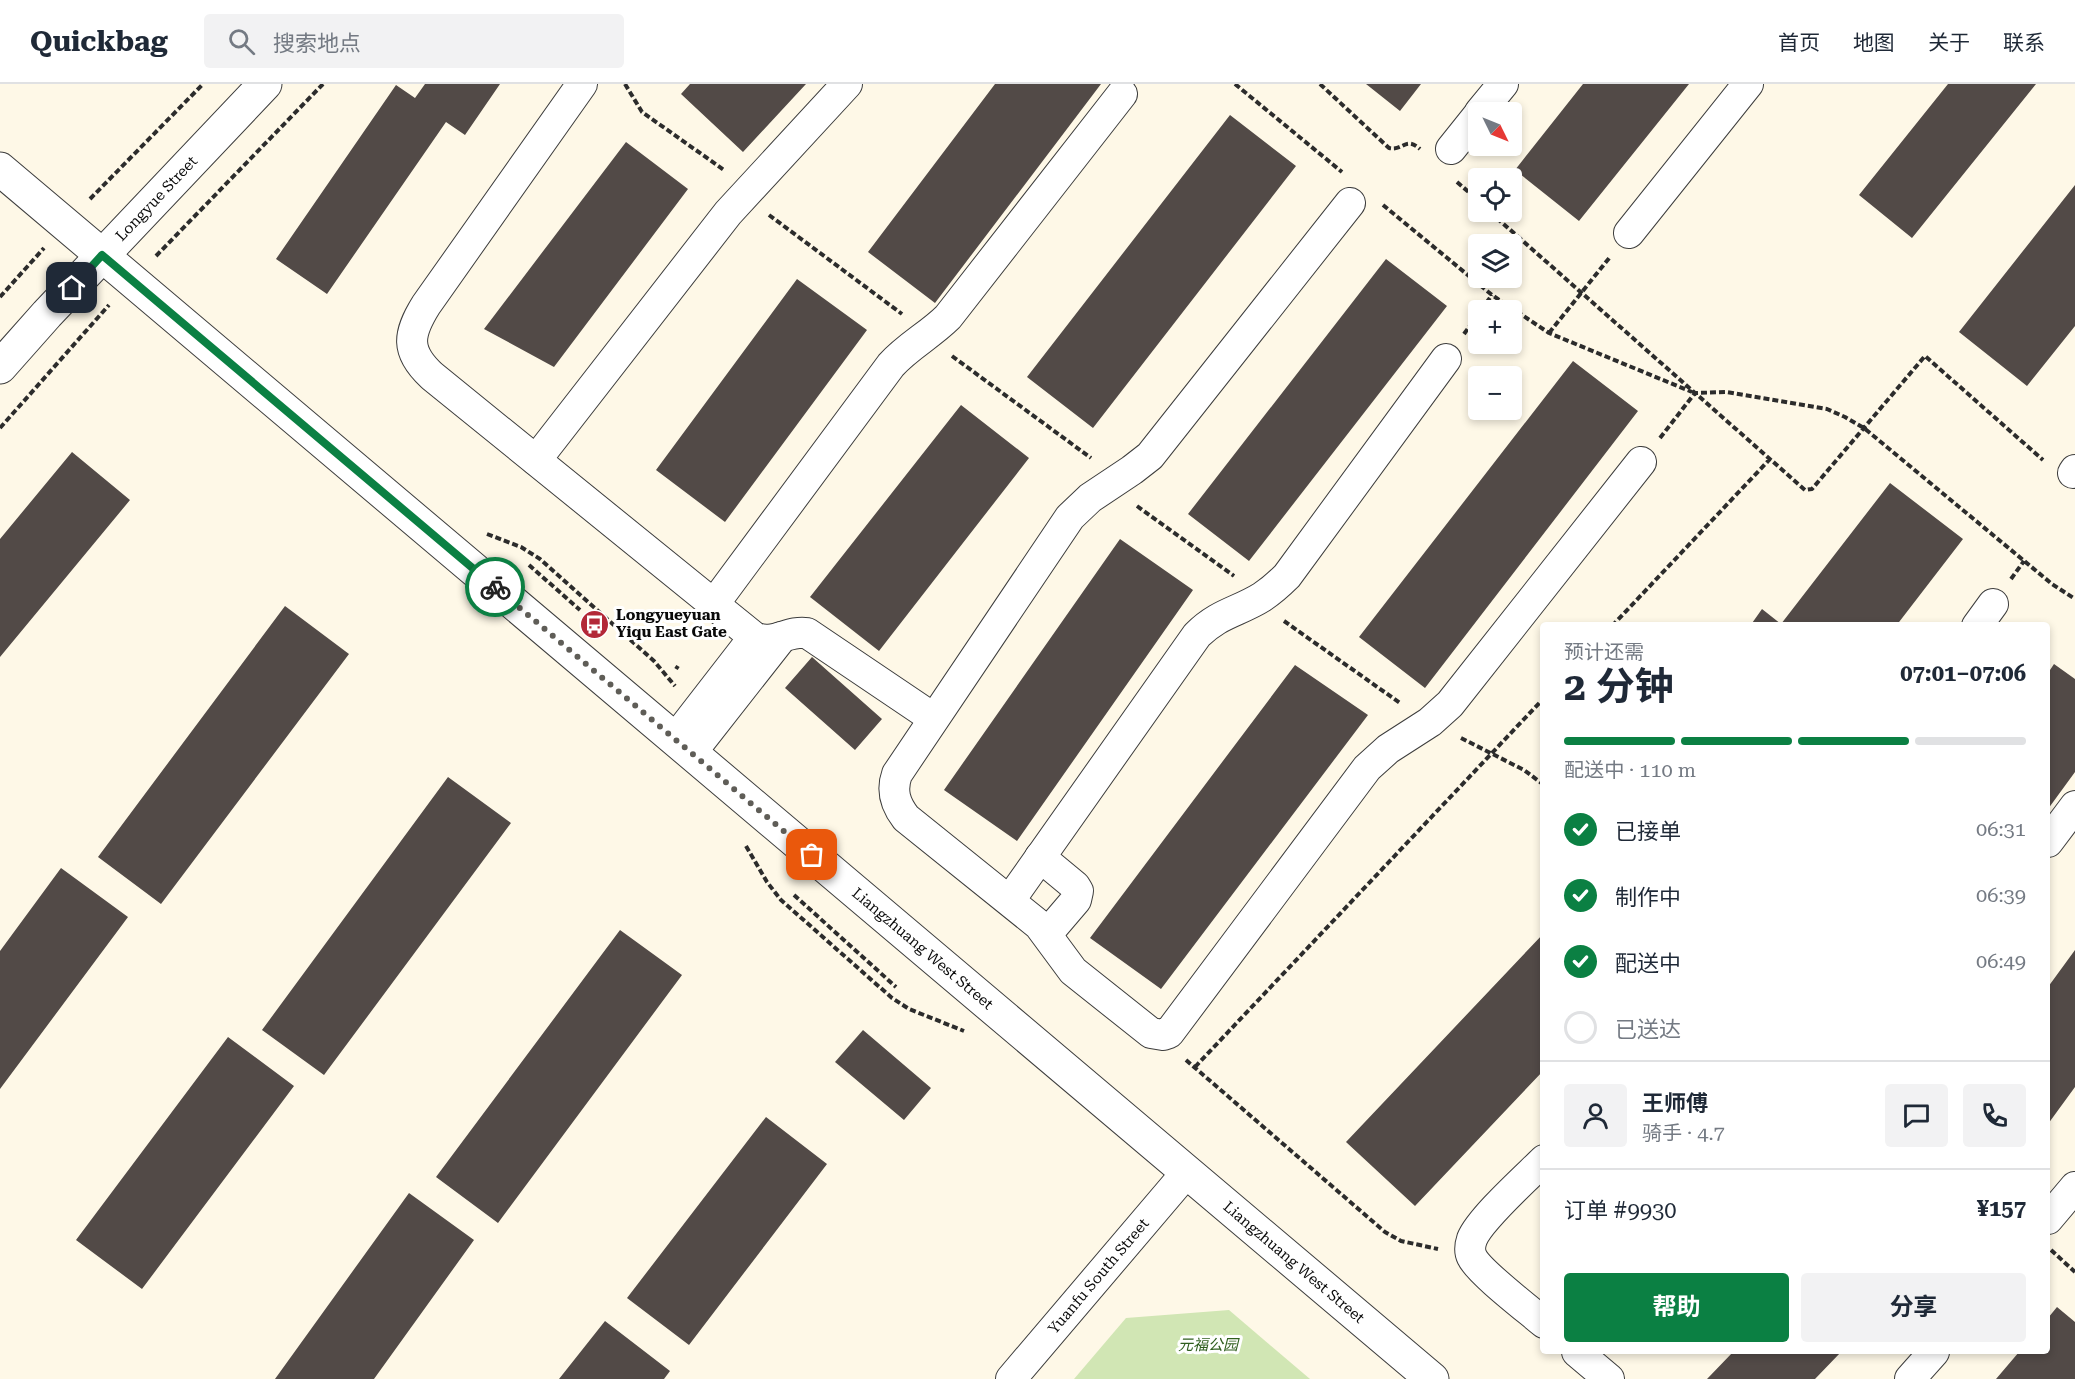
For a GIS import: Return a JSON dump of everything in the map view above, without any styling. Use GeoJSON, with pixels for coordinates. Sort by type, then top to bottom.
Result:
{"type":"FeatureCollection","features":[{"type":"Feature","properties":{"kind":"street","name":"Longyue Street"},"geometry":{"type":"LineString","coordinates":[[0,367],[102,255],[265,84]]}},
{"type":"Feature","properties":{"kind":"street"},"geometry":{"type":"LineString","coordinates":[[582,84],[426,305],[414,327],[411,339],[412,349],[423,368],[714,604],[768,637],[803,632],[815,636],[933,718]]}},
{"type":"Feature","properties":{"kind":"street"},"geometry":{"type":"LineString","coordinates":[[536,460],[744,194],[847,84]]}},
{"type":"Feature","properties":{"kind":"street"},"geometry":{"type":"LineString","coordinates":[[1488,102],[1503,84]]}},
{"type":"Feature","properties":{"kind":"street"},"geometry":{"type":"LineString","coordinates":[[1629,233],[1748,84]]}},
{"type":"Feature","properties":{"kind":"street"},"geometry":{"type":"LineString","coordinates":[[714,604],[891,365],[948,317],[1122,94]]}},
{"type":"Feature","properties":{"kind":"street"},"geometry":{"type":"LineString","coordinates":[[1436,150],[1468,122]]}},
{"type":"Feature","properties":{"kind":"street","name":"Liangzhuang West Street"},"geometry":{"type":"LineString","coordinates":[[0,169],[1432,1379]]}},
{"type":"Feature","properties":{"kind":"street"},"geometry":{"type":"LineString","coordinates":[[1350,203],[1150,456],[1090,498],[1070,517],[897,774],[893,794],[900,811],[913,824],[1039,925],[1072,971],[1145,1029],[1157,1035],[1174,1028],[1367,768],[1388,749],[1430,722],[1450,704],[1641,462]]}},
{"type":"Feature","properties":{"kind":"street"},"geometry":{"type":"LineString","coordinates":[[1010,900],[1197,634],[1220,616],[1274,589],[1287,576],[1446,359]]}},
{"type":"Feature","properties":{"kind":"street"},"geometry":{"type":"LineString","coordinates":[[683,746],[768,637]]}},
{"type":"Feature","properties":{"kind":"street"},"geometry":{"type":"LineString","coordinates":[[2050,839],[2075,806]]}},
{"type":"Feature","properties":{"kind":"street"},"geometry":{"type":"LineString","coordinates":[[1040,857],[1076,886],[1078,891],[1076,900],[1047,934]]}},
{"type":"Feature","properties":{"kind":"street"},"geometry":{"type":"LineString","coordinates":[[1540,1164],[1481,1225],[1471,1240],[1470,1248],[1471,1256],[1481,1269],[1540,1320]]}},
{"type":"Feature","properties":{"kind":"street","name":"Yuanfu South Street"},"geometry":{"type":"LineString","coordinates":[[1011,1379],[1186,1172]]}},
{"type":"Feature","properties":{"kind":"street"},"geometry":{"type":"LineString","coordinates":[[2050,1217],[2075,1187]]}},
{"type":"Feature","properties":{"kind":"street"},"geometry":{"type":"LineString","coordinates":[[1910,1379],[1932,1354]]}},
{"type":"Feature","properties":{"kind":"path"},"geometry":{"type":"LineString","coordinates":[[0,297],[66,224],[203,84]]}},
{"type":"Feature","properties":{"kind":"path"},"geometry":{"type":"LineString","coordinates":[[0,428],[76,340],[323,84]]}},
{"type":"Feature","properties":{"kind":"path"},"geometry":{"type":"LineString","coordinates":[[624,84],[642,112],[725,170],[757,206],[904,316],[937,345],[1090,457],[1137,506],[1242,582],[1281,619],[1410,710],[1524,770],[1540,782]]}},
{"type":"Feature","properties":{"kind":"path"},"geometry":{"type":"LineString","coordinates":[[1235,84],[1344,173]]}},
{"type":"Feature","properties":{"kind":"path"},"geometry":{"type":"LineString","coordinates":[[1320,84],[1389,148],[1395,149],[1408,143],[1436,150]]}},
{"type":"Feature","properties":{"kind":"path"},"geometry":{"type":"LineString","coordinates":[[1454,179],[1468,191]]}},
{"type":"Feature","properties":{"kind":"path"},"geometry":{"type":"LineString","coordinates":[[1379,202],[1492,295],[1549,333],[1695,393],[1727,392],[1827,409],[1845,417],[1863,428],[2052,584],[2075,599]]}},
{"type":"Feature","properties":{"kind":"path"},"geometry":{"type":"LineString","coordinates":[[1502,222],[1805,490],[1812,489],[1925,356],[2066,470]]}},
{"type":"Feature","properties":{"kind":"path"},"geometry":{"type":"LineString","coordinates":[[1549,333],[1629,233]]}},
{"type":"Feature","properties":{"kind":"path"},"geometry":{"type":"LineString","coordinates":[[1488,300],[1492,295]]}},
{"type":"Feature","properties":{"kind":"path"},"geometry":{"type":"LineString","coordinates":[[1641,462],[1695,393]]}},
{"type":"Feature","properties":{"kind":"path"},"geometry":{"type":"LineString","coordinates":[[1616,622],[1770,459]]}},
{"type":"Feature","properties":{"kind":"path"},"geometry":{"type":"LineString","coordinates":[[1195,1067],[1540,702]]}},
{"type":"Feature","properties":{"kind":"path"},"geometry":{"type":"LineString","coordinates":[[794,896],[886,981],[896,987]]}},
{"type":"Feature","properties":{"kind":"path"},"geometry":{"type":"LineString","coordinates":[[1157,1035],[1393,1237],[1401,1241],[1471,1256]]}},
{"type":"Feature","properties":{"kind":"path"},"geometry":{"type":"LineString","coordinates":[[2050,1249],[2053,1254],[2075,1272]]}},
{"type":"Feature","properties":{"kind":"green space","name":"元福公园"},"geometry":{"type":"Polygon","coordinates":[[[1229,1310],[1310,1379],[1074,1379],[1126,1318],[1229,1310]]]}},
{"type":"Feature","properties":{"kind":"building"},"geometry":{"type":"Polygon","coordinates":[[[425,84],[500,84],[465,135],[446,122],[327,294],[276,259],[396,85],[415,98],[425,84]]]}},
{"type":"Feature","properties":{"kind":"building"},"geometry":{"type":"Polygon","coordinates":[[[690,84],[806,84],[743,152],[681,94],[690,84]]]}},
{"type":"Feature","properties":{"kind":"building"},"geometry":{"type":"Polygon","coordinates":[[[995,84],[1101,84],[935,303],[868,252],[995,84]]]}},
{"type":"Feature","properties":{"kind":"building"},"geometry":{"type":"Polygon","coordinates":[[[1366,84],[1421,84],[1400,111],[1366,84]]]}},
{"type":"Feature","properties":{"kind":"building"},"geometry":{"type":"Polygon","coordinates":[[[1583,84],[1689,84],[1579,221],[1522,176],[1522,168],[1517,168],[1583,84]]]}},
{"type":"Feature","properties":{"kind":"building"},"geometry":{"type":"Polygon","coordinates":[[[1948,84],[2036,84],[1912,238],[1859,195],[1948,84]]]}},
{"type":"Feature","properties":{"kind":"building"},"geometry":{"type":"Polygon","coordinates":[[[1230,115],[1296,166],[1093,428],[1027,377],[1230,115]]]}},
{"type":"Feature","properties":{"kind":"building"},"geometry":{"type":"Polygon","coordinates":[[[626,142],[688,189],[554,367],[484,329],[626,142]]]}},
{"type":"Feature","properties":{"kind":"building"},"geometry":{"type":"Polygon","coordinates":[[[2075,185],[2075,326],[2027,386],[1959,332],[2075,185]]]}},
{"type":"Feature","properties":{"kind":"building"},"geometry":{"type":"Polygon","coordinates":[[[1386,259],[1447,306],[1249,561],[1188,514],[1386,259]]]}},
{"type":"Feature","properties":{"kind":"building"},"geometry":{"type":"Polygon","coordinates":[[[797,279],[867,330],[725,522],[656,470],[797,279]]]}},
{"type":"Feature","properties":{"kind":"building"},"geometry":{"type":"Polygon","coordinates":[[[1573,361],[1638,411],[1425,688],[1359,637],[1573,361]]]}},
{"type":"Feature","properties":{"kind":"building"},"geometry":{"type":"Polygon","coordinates":[[[961,405],[1029,458],[879,651],[810,597],[961,405]]]}},
{"type":"Feature","properties":{"kind":"building"},"geometry":{"type":"Polygon","coordinates":[[[72,452],[130,500],[0,657],[0,539],[72,452]]]}},
{"type":"Feature","properties":{"kind":"building"},"geometry":{"type":"Polygon","coordinates":[[[1890,483],[1963,539],[1899,622],[1783,622],[1890,483]]]}},
{"type":"Feature","properties":{"kind":"building"},"geometry":{"type":"Polygon","coordinates":[[[1120,539],[1193,590],[1017,841],[944,790],[1120,539]]]}},
{"type":"Feature","properties":{"kind":"building"},"geometry":{"type":"Polygon","coordinates":[[[285,606],[349,654],[161,904],[98,857],[285,606]]]}},
{"type":"Feature","properties":{"kind":"building"},"geometry":{"type":"Polygon","coordinates":[[[1762,609],[1778,622],[1753,622],[1762,609]]]}},
{"type":"Feature","properties":{"kind":"building"},"geometry":{"type":"Polygon","coordinates":[[[812,657],[882,719],[855,750],[785,688],[812,657]]]}},
{"type":"Feature","properties":{"kind":"building"},"geometry":{"type":"Polygon","coordinates":[[[2054,664],[2075,679],[2075,772],[2050,806],[2050,670],[2054,664]]]}},
{"type":"Feature","properties":{"kind":"building"},"geometry":{"type":"Polygon","coordinates":[[[1295,665],[1368,715],[1161,989],[1090,938],[1295,665]]]}},
{"type":"Feature","properties":{"kind":"building"},"geometry":{"type":"Polygon","coordinates":[[[448,777],[511,823],[324,1075],[262,1030],[448,777]]]}},
{"type":"Feature","properties":{"kind":"building"},"geometry":{"type":"Polygon","coordinates":[[[61,868],[128,917],[0,1089],[0,951],[61,868]]]}},
{"type":"Feature","properties":{"kind":"building"},"geometry":{"type":"Polygon","coordinates":[[[620,930],[682,975],[498,1223],[436,1177],[620,930]]]}},
{"type":"Feature","properties":{"kind":"building"},"geometry":{"type":"Polygon","coordinates":[[[1540,937],[1540,1074],[1415,1206],[1346,1142],[1540,937]]]}},
{"type":"Feature","properties":{"kind":"building"},"geometry":{"type":"Polygon","coordinates":[[[2075,950],[2075,1087],[2050,1121],[2050,984],[2075,950]]]}},
{"type":"Feature","properties":{"kind":"building"},"geometry":{"type":"Polygon","coordinates":[[[863,1030],[931,1088],[904,1120],[835,1062],[863,1030]]]}},
{"type":"Feature","properties":{"kind":"building"},"geometry":{"type":"Polygon","coordinates":[[[228,1037],[294,1086],[142,1289],[76,1240],[228,1037]]]}},
{"type":"Feature","properties":{"kind":"building"},"geometry":{"type":"Polygon","coordinates":[[[766,1117],[827,1164],[689,1345],[627,1298],[766,1117]]]}},
{"type":"Feature","properties":{"kind":"building"},"geometry":{"type":"Polygon","coordinates":[[[409,1193],[474,1240],[374,1379],[275,1379],[409,1193]]]}},
{"type":"Feature","properties":{"kind":"building"},"geometry":{"type":"Polygon","coordinates":[[[2057,1307],[2075,1322],[2075,1379],[1996,1379],[2017,1354],[2050,1354],[2050,1316],[2057,1307]]]}},
{"type":"Feature","properties":{"kind":"building"},"geometry":{"type":"Polygon","coordinates":[[[605,1321],[670,1371],[664,1379],[559,1379],[605,1321]]]}},
{"type":"Feature","properties":{"kind":"building"},"geometry":{"type":"Polygon","coordinates":[[[1731,1354],[1839,1354],[1815,1379],[1707,1379],[1731,1354]]]}},
{"type":"Feature","properties":{"kind":"way so far"},"geometry":{"type":"LineString","coordinates":[[495,587],[812,855]]}},
{"type":"Feature","properties":{"kind":"place","name":"Longyueyuan Yiqu East Gate"},"geometry":{"type":"Point","coordinates":[595,624]}},
{"type":"Feature","properties":{"kind":"route"},"geometry":{"type":"LineString","coordinates":[[72,288],[102,255],[495,587]]}}]}
